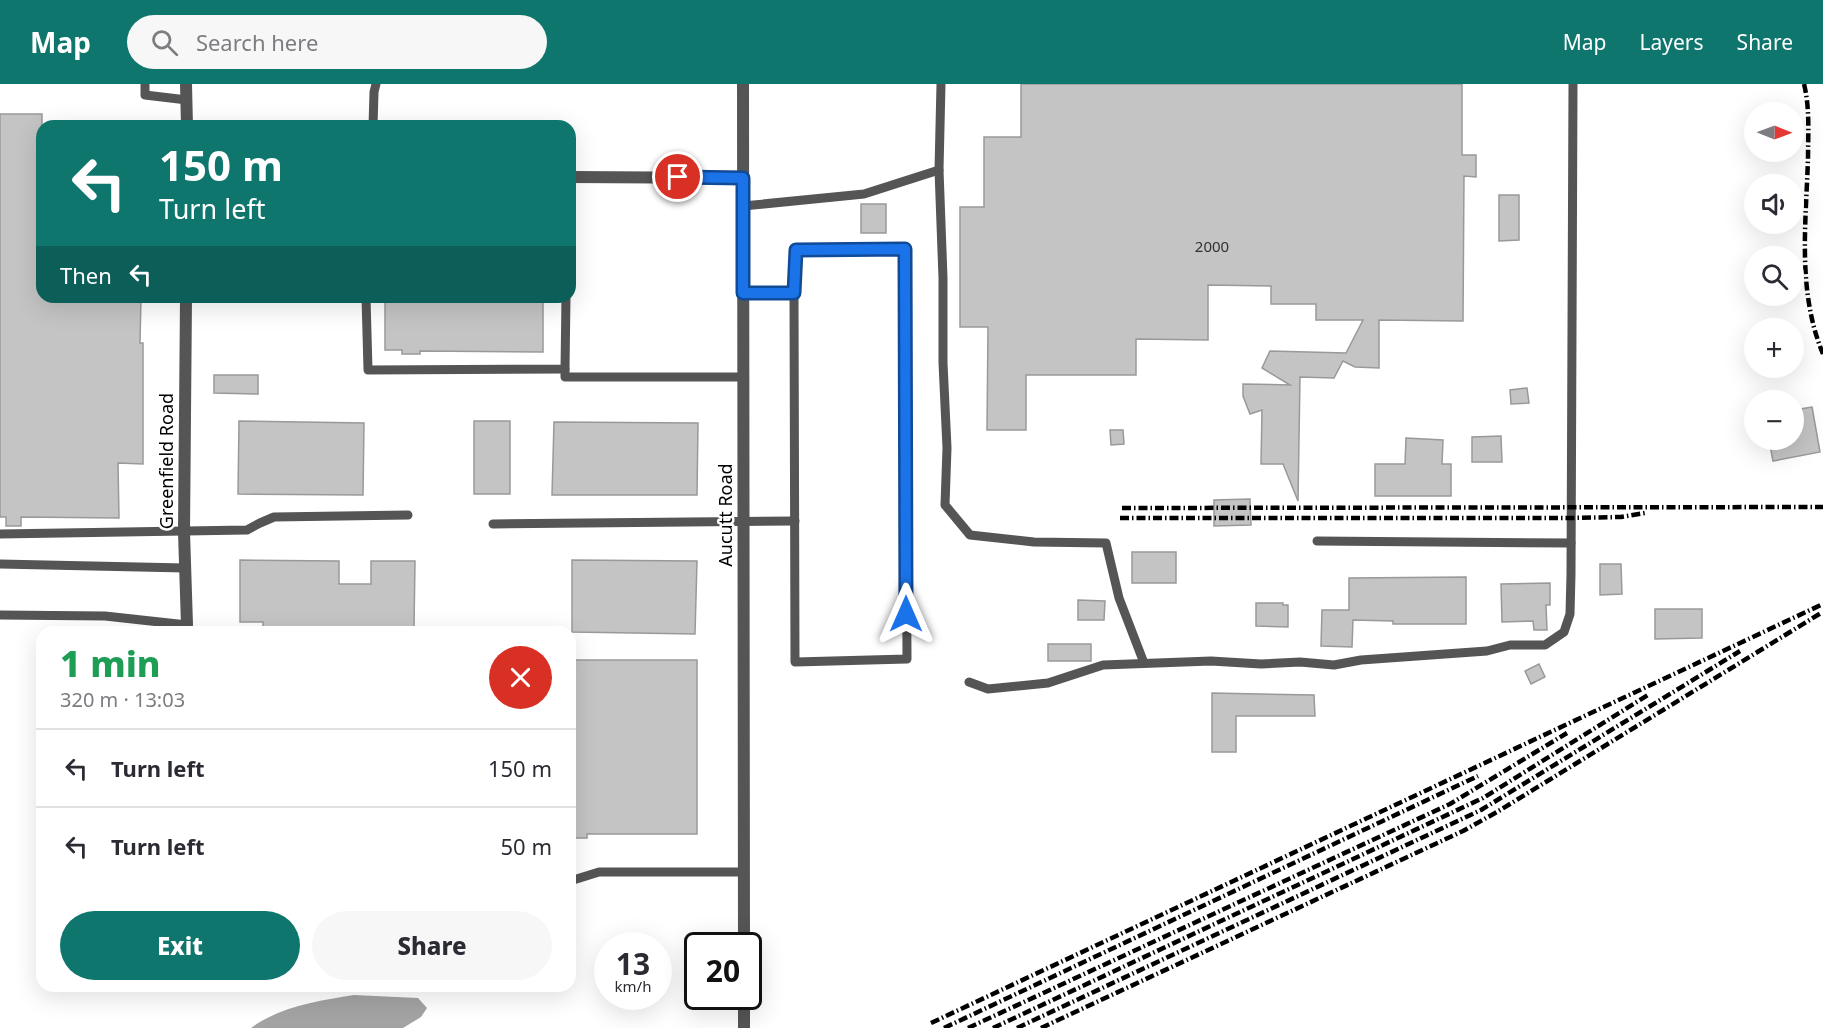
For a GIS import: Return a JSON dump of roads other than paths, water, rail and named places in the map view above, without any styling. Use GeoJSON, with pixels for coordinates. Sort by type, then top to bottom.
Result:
{"type":"FeatureCollection","features":[{"type":"Feature","properties":{"kind":"street"},"geometry":{"type":"LineString","coordinates":[[186,84],[187,120]]}},
{"type":"Feature","properties":{"kind":"street","name":"Aucutt Road"},"geometry":{"type":"LineString","coordinates":[[743,84],[744,932]]}},
{"type":"Feature","properties":{"kind":"street"},"geometry":{"type":"LineString","coordinates":[[576,177],[743,178]]}},
{"type":"Feature","properties":{"kind":"street","name":"Greenfield Road"},"geometry":{"type":"LineString","coordinates":[[186,303],[183,532],[187,625]]}},
{"type":"Feature","properties":{"kind":"street"},"geometry":{"type":"LineString","coordinates":[[744,1010],[744,1028]]}},
{"type":"Feature","properties":{"kind":"lane"},"geometry":{"type":"LineString","coordinates":[[145,84],[144,95],[187,100]]}},
{"type":"Feature","properties":{"kind":"lane"},"geometry":{"type":"LineString","coordinates":[[373,120],[376,84]]}},
{"type":"Feature","properties":{"kind":"lane"},"geometry":{"type":"LineString","coordinates":[[940,84],[939,170],[947,448],[945,505],[970,535],[1034,542],[1106,543],[1119,598],[1144,663]]}},
{"type":"Feature","properties":{"kind":"lane"},"geometry":{"type":"LineString","coordinates":[[969,682],[988,689],[1048,683],[1103,665],[1144,663],[1211,661],[1261,664],[1300,662],[1334,665],[1361,660],[1487,651],[1510,645],[1545,645],[1564,632],[1570,614],[1573,84]]}},
{"type":"Feature","properties":{"kind":"lane"},"geometry":{"type":"LineString","coordinates":[[743,206],[864,194],[939,170]]}},
{"type":"Feature","properties":{"kind":"lane"},"geometry":{"type":"LineString","coordinates":[[905,249],[907,659],[795,662],[794,293],[796,250],[905,249]]}},
{"type":"Feature","properties":{"kind":"lane"},"geometry":{"type":"LineString","coordinates":[[743,293],[794,293]]}},
{"type":"Feature","properties":{"kind":"lane"},"geometry":{"type":"LineString","coordinates":[[366,303],[368,370],[565,369]]}},
{"type":"Feature","properties":{"kind":"lane"},"geometry":{"type":"LineString","coordinates":[[566,303],[565,377],[743,377]]}},
{"type":"Feature","properties":{"kind":"lane"},"geometry":{"type":"LineString","coordinates":[[0,534],[247,530],[274,518],[408,515]]}},
{"type":"Feature","properties":{"kind":"lane"},"geometry":{"type":"LineString","coordinates":[[493,525],[795,521]]}},
{"type":"Feature","properties":{"kind":"lane"},"geometry":{"type":"LineString","coordinates":[[1317,542],[1571,543]]}},
{"type":"Feature","properties":{"kind":"lane"},"geometry":{"type":"LineString","coordinates":[[0,564],[185,568]]}},
{"type":"Feature","properties":{"kind":"lane"},"geometry":{"type":"LineString","coordinates":[[0,615],[105,616],[187,625]]}},
{"type":"Feature","properties":{"kind":"lane"},"geometry":{"type":"LineString","coordinates":[[576,879],[599,872],[744,872]]}},
{"type":"Feature","properties":{"kind":"railway"},"geometry":{"type":"LineString","coordinates":[[1804,84],[1808,121],[1806,282],[1809,306],[1823,354]]}},
{"type":"Feature","properties":{"kind":"railway"},"geometry":{"type":"LineString","coordinates":[[1122,508],[1823,507]]}},
{"type":"Feature","properties":{"kind":"railway"},"geometry":{"type":"LineString","coordinates":[[1120,518],[1571,518],[1621,517],[1645,513]]}},
{"type":"Feature","properties":{"kind":"railway"},"geometry":{"type":"LineString","coordinates":[[931,1023],[1823,604]]}},
{"type":"Feature","properties":{"kind":"railway"},"geometry":{"type":"LineString","coordinates":[[1041,1028],[1463,831],[1821,613]]}},
{"type":"Feature","properties":{"kind":"railway"},"geometry":{"type":"LineString","coordinates":[[1017,1028],[1481,810],[1740,651]]}},
{"type":"Feature","properties":{"kind":"railway"},"geometry":{"type":"LineString","coordinates":[[993,1028],[1483,798],[1648,695]]}},
{"type":"Feature","properties":{"kind":"railway"},"geometry":{"type":"LineString","coordinates":[[968,1028],[1450,804],[1567,733]]}},
{"type":"Feature","properties":{"kind":"railway"},"geometry":{"type":"LineString","coordinates":[[944,1028],[1478,776]]}}]}
